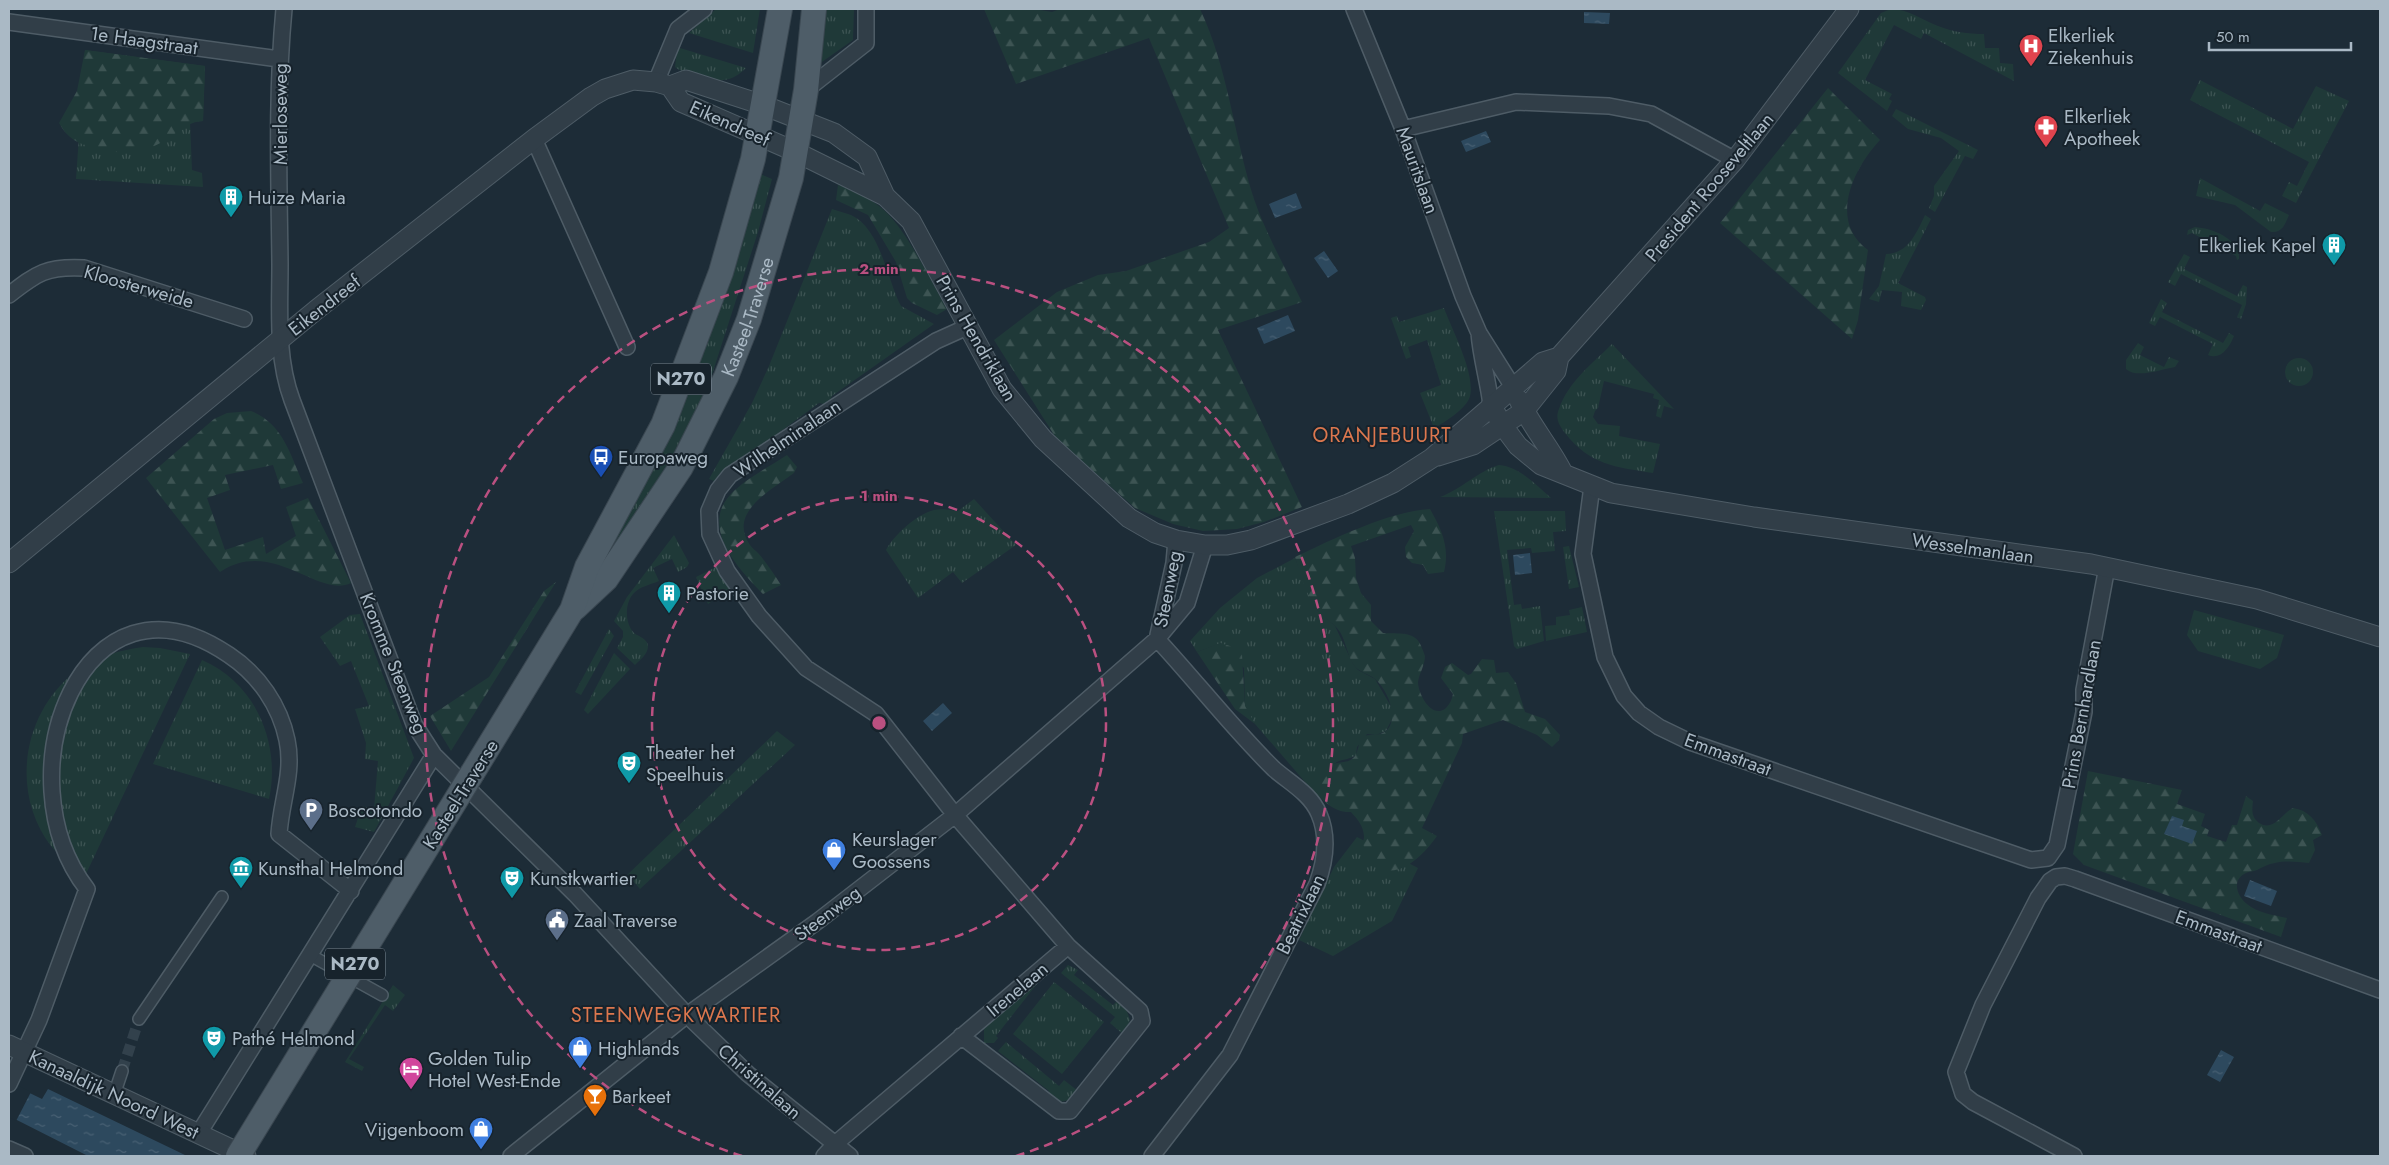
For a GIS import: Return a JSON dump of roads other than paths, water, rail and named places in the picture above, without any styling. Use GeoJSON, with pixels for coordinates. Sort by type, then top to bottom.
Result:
{"type":"FeatureCollection","features":[{"type":"Feature","properties":{"kind":"main road","name":"Kasteel-Traverse"},"geometry":{"type":"LineString","coordinates":[[238,1156],[572,610],[587,567],[663,425],[722,272],[757,136],[780,9]]}},
{"type":"Feature","properties":{"kind":"main road","name":"Kasteel-Traverse"},"geometry":{"type":"LineString","coordinates":[[572,610],[606,579],[681,468],[726,377],[749,319],[791,178],[806,90],[814,9]]}},
{"type":"Feature","properties":{"kind":"street","name":"Mierloseweg"},"geometry":{"type":"LineString","coordinates":[[281,340],[279,59],[284,9]]}},
{"type":"Feature","properties":{"kind":"street"},"geometry":{"type":"LineString","coordinates":[[663,84],[678,30],[704,9]]}},
{"type":"Feature","properties":{"kind":"street"},"geometry":{"type":"LineString","coordinates":[[806,90],[866,43],[866,9]]}},
{"type":"Feature","properties":{"kind":"street","name":"Mauritslaan"},"geometry":{"type":"LineString","coordinates":[[1354,9],[1403,129],[1463,296],[1479,333],[1513,386]]}},
{"type":"Feature","properties":{"kind":"street","name":"President Rooseveltlaan"},"geometry":{"type":"LineString","coordinates":[[1432,458],[1473,445],[1524,411],[1556,370],[1560,357],[1735,160],[1849,9]]}},
{"type":"Feature","properties":{"kind":"street","name":"1e Haagstraat"},"geometry":{"type":"LineString","coordinates":[[9,22],[279,59]]}},
{"type":"Feature","properties":{"kind":"street","name":"Eikendreef"},"geometry":{"type":"LineString","coordinates":[[9,563],[281,340],[534,139],[606,89],[633,80],[663,84],[686,80],[801,119]]}},
{"type":"Feature","properties":{"kind":"street","name":"Eikendreef"},"geometry":{"type":"LineString","coordinates":[[663,84],[681,102],[796,152]]}},
{"type":"Feature","properties":{"kind":"street"},"geometry":{"type":"LineString","coordinates":[[1403,129],[1516,102],[1610,106],[1652,114],[1735,160]]}},
{"type":"Feature","properties":{"kind":"street","name":"Prins Hendriklaan"},"geometry":{"type":"LineString","coordinates":[[801,119],[834,133],[867,157],[885,196]]}},
{"type":"Feature","properties":{"kind":"street"},"geometry":{"type":"LineString","coordinates":[[534,139],[627,347]]}},
{"type":"Feature","properties":{"kind":"street","name":"Prins Hendriklaan"},"geometry":{"type":"LineString","coordinates":[[796,152],[885,196],[911,221],[966,327],[1002,389],[1043,439],[1128,518],[1156,533],[1176,540],[1205,545]]}},
{"type":"Feature","properties":{"kind":"street","name":"Kloosterweide"},"geometry":{"type":"LineString","coordinates":[[9,295],[34,275],[60,266],[84,268],[244,319]]}},
{"type":"Feature","properties":{"kind":"street","name":"Wilhelminalaan"},"geometry":{"type":"LineString","coordinates":[[955,815],[876,714],[806,668],[759,616],[727,571],[710,534],[709,511],[718,490],[730,475],[936,341],[966,327]]}},
{"type":"Feature","properties":{"kind":"street","name":"Mauritslaan"},"geometry":{"type":"LineString","coordinates":[[1479,333],[1481,359],[1492,405]]}},
{"type":"Feature","properties":{"kind":"street","name":"Kromme Steenweg"},"geometry":{"type":"LineString","coordinates":[[281,340],[283,369],[287,388],[414,724],[434,755],[575,894],[687,1015]]}},
{"type":"Feature","properties":{"kind":"street","name":"President Rooseveltlaan"},"geometry":{"type":"LineString","coordinates":[[1205,545],[1227,545],[1251,540],[1348,504],[1393,483],[1432,458],[1543,362],[1560,357]]}},
{"type":"Feature","properties":{"kind":"street"},"geometry":{"type":"LineString","coordinates":[[1513,386],[1535,431],[1554,454],[1563,473]]}},
{"type":"Feature","properties":{"kind":"street","name":"Wesselmanlaan"},"geometry":{"type":"LineString","coordinates":[[1492,405],[1503,426],[1518,446],[1541,464],[1611,493],[1754,517],[2107,567],[2257,599],[2380,637]]}},
{"type":"Feature","properties":{"kind":"street","name":"Emmastraat"},"geometry":{"type":"LineString","coordinates":[[1592,486],[1583,554],[1586,570],[1606,658],[1624,696],[1639,713],[1659,727],[1699,746],[2031,860],[2048,858]]}},
{"type":"Feature","properties":{"kind":"street","name":"Steenweg"},"geometry":{"type":"LineString","coordinates":[[1157,639],[1168,593],[1176,540]]}},
{"type":"Feature","properties":{"kind":"street","name":"Steenweg"},"geometry":{"type":"LineString","coordinates":[[511,1156],[687,1015],[818,921],[955,815],[1157,639],[1187,602],[1205,545]]}},
{"type":"Feature","properties":{"kind":"street","name":"Prins Bernhardlaan"},"geometry":{"type":"LineString","coordinates":[[2048,858],[2057,845],[2084,712],[2084,690],[2107,567]]}},
{"type":"Feature","properties":{"kind":"street"},"geometry":{"type":"LineString","coordinates":[[80,651],[115,636],[132,632],[164,631],[201,640],[223,651],[244,666],[268,694],[280,717],[287,741],[289,780],[279,834],[351,891]]}},
{"type":"Feature","properties":{"kind":"street","name":"Beatrixlaan"},"geometry":{"type":"LineString","coordinates":[[1152,1156],[1230,1055],[1317,884],[1324,864],[1325,840],[1319,814],[1310,799],[1274,768],[1157,639]]}},
{"type":"Feature","properties":{"kind":"street"},"geometry":{"type":"LineString","coordinates":[[199,1134],[434,755]]}},
{"type":"Feature","properties":{"kind":"street"},"geometry":{"type":"LineString","coordinates":[[955,815],[1068,946],[1140,1011],[1142,1021],[1070,1111],[1058,1111],[961,1036]]}},
{"type":"Feature","properties":{"kind":"street"},"geometry":{"type":"LineString","coordinates":[[9,1084],[16,1049],[39,1020],[88,889],[61,870]]}},
{"type":"Feature","properties":{"kind":"street","name":"Emmastraat"},"geometry":{"type":"LineString","coordinates":[[2074,1156],[1973,1102],[1963,1094],[1956,1072],[1983,1005],[2038,898],[2050,881],[2056,877],[2064,876],[2076,879],[2380,990]]}},
{"type":"Feature","properties":{"kind":"street"},"geometry":{"type":"LineString","coordinates":[[139,1019],[222,897]]}},
{"type":"Feature","properties":{"kind":"street","name":"Irenelaan"},"geometry":{"type":"LineString","coordinates":[[835,1144],[1068,946]]}},
{"type":"Feature","properties":{"kind":"street"},"geometry":{"type":"LineString","coordinates":[[310,956],[382,995]]}},
{"type":"Feature","properties":{"kind":"street","name":"Christinalaan"},"geometry":{"type":"LineString","coordinates":[[687,1015],[748,1074],[850,1156]]}},
{"type":"Feature","properties":{"kind":"street","name":"Kanaaldijk Noord West"},"geometry":{"type":"LineString","coordinates":[[16,1049],[246,1156]]}},
{"type":"Feature","properties":{"kind":"street"},"geometry":{"type":"LineString","coordinates":[[114,1094],[122,1071]]}},
{"type":"Feature","properties":{"kind":"street"},"geometry":{"type":"LineString","coordinates":[[824,1156],[835,1144]]}},
{"type":"Feature","properties":{"kind":"street"},"geometry":{"type":"LineString","coordinates":[[9,1148],[24,1156]]}},
{"type":"Feature","properties":{"kind":"water"},"geometry":{"type":"Polygon","coordinates":[[[1584,12],[1610,13],[1609,24],[1584,23],[1584,12]]]}},
{"type":"Feature","properties":{"kind":"water"},"geometry":{"type":"Polygon","coordinates":[[[1486,131],[1491,142],[1466,152],[1461,141],[1486,131]]]}},
{"type":"Feature","properties":{"kind":"water"},"geometry":{"type":"Polygon","coordinates":[[[1296,193],[1302,208],[1275,218],[1269,204],[1296,193]]]}},
{"type":"Feature","properties":{"kind":"water"},"geometry":{"type":"Polygon","coordinates":[[[1324,251],[1338,271],[1328,278],[1314,258],[1324,251]]]}},
{"type":"Feature","properties":{"kind":"water"},"geometry":{"type":"Polygon","coordinates":[[[1288,315],[1295,331],[1264,344],[1257,328],[1288,315]]]}},
{"type":"Feature","properties":{"kind":"water"},"geometry":{"type":"Polygon","coordinates":[[[1530,553],[1532,573],[1515,575],[1513,555],[1530,553]]]}},
{"type":"Feature","properties":{"kind":"water"},"geometry":{"type":"Polygon","coordinates":[[[943,703],[952,713],[932,731],[923,721],[943,703]]]}},
{"type":"Feature","properties":{"kind":"water"},"geometry":{"type":"Polygon","coordinates":[[[2172,816],[2184,820],[2182,826],[2197,831],[2192,844],[2164,834],[2172,816]]]}},
{"type":"Feature","properties":{"kind":"water"},"geometry":{"type":"Polygon","coordinates":[[[2250,880],[2277,891],[2271,906],[2244,896],[2250,880]]]}},
{"type":"Feature","properties":{"kind":"water"},"geometry":{"type":"Polygon","coordinates":[[[2221,1050],[2234,1057],[2220,1082],[2207,1075],[2221,1050]]]}},
{"type":"Feature","properties":{"kind":"water"},"geometry":{"type":"Polygon","coordinates":[[[9,1083],[42,1099],[48,1089],[187,1156],[88,1156],[9,1116],[9,1083]]]}},
{"type":"Feature","properties":{"kind":"tunnel"},"geometry":{"type":"LineString","coordinates":[[122,1071],[139,1019]]}},
{"type":"Feature","properties":{"kind":"place","name":"Elkerliek Ziekenhuis"},"geometry":{"type":"Point","coordinates":[2031,67]}},
{"type":"Feature","properties":{"kind":"place","name":"Elkerliek Apotheek"},"geometry":{"type":"Point","coordinates":[2046,148]}},
{"type":"Feature","properties":{"kind":"place","name":"Huize Maria"},"geometry":{"type":"Point","coordinates":[231,218]}},
{"type":"Feature","properties":{"kind":"place","name":"Elkerliek Kapel"},"geometry":{"type":"Point","coordinates":[2334,266]}},
{"type":"Feature","properties":{"kind":"place","name":"Europaweg"},"geometry":{"type":"Point","coordinates":[601,478]}},
{"type":"Feature","properties":{"kind":"place","name":"Pastorie"},"geometry":{"type":"Point","coordinates":[669,614]}},
{"type":"Feature","properties":{"kind":"place","name":"Theater het Speelhuis"},"geometry":{"type":"Point","coordinates":[629,784]}},
{"type":"Feature","properties":{"kind":"place","name":"Boscotondo"},"geometry":{"type":"Point","coordinates":[311,831]}},
{"type":"Feature","properties":{"kind":"place","name":"Keurslager Goossens"},"geometry":{"type":"Point","coordinates":[834,871]}},
{"type":"Feature","properties":{"kind":"place","name":"Kunsthal Helmond"},"geometry":{"type":"Point","coordinates":[241,889]}},
{"type":"Feature","properties":{"kind":"place","name":"Kunstkwartier"},"geometry":{"type":"Point","coordinates":[512,899]}},
{"type":"Feature","properties":{"kind":"place","name":"Zaal Traverse"},"geometry":{"type":"Point","coordinates":[557,941]}},
{"type":"Feature","properties":{"kind":"place","name":"Pathé Helmond"},"geometry":{"type":"Point","coordinates":[214,1059]}},
{"type":"Feature","properties":{"kind":"place","name":"Highlands"},"geometry":{"type":"Point","coordinates":[580,1069]}},
{"type":"Feature","properties":{"kind":"place","name":"Golden Tulip Hotel West-Ende"},"geometry":{"type":"Point","coordinates":[411,1090]}},
{"type":"Feature","properties":{"kind":"place","name":"Barkeet"},"geometry":{"type":"Point","coordinates":[595,1117]}},
{"type":"Feature","properties":{"kind":"place","name":"Vijgenboom"},"geometry":{"type":"Point","coordinates":[481,1150]}},
{"type":"Feature","properties":{"kind":"district","name":"ORANJEBUURT"},"geometry":{"type":"Point","coordinates":[1382,435]}},
{"type":"Feature","properties":{"kind":"district","name":"STEENWEGKWARTIER"},"geometry":{"type":"Point","coordinates":[676,1015]}}]}
